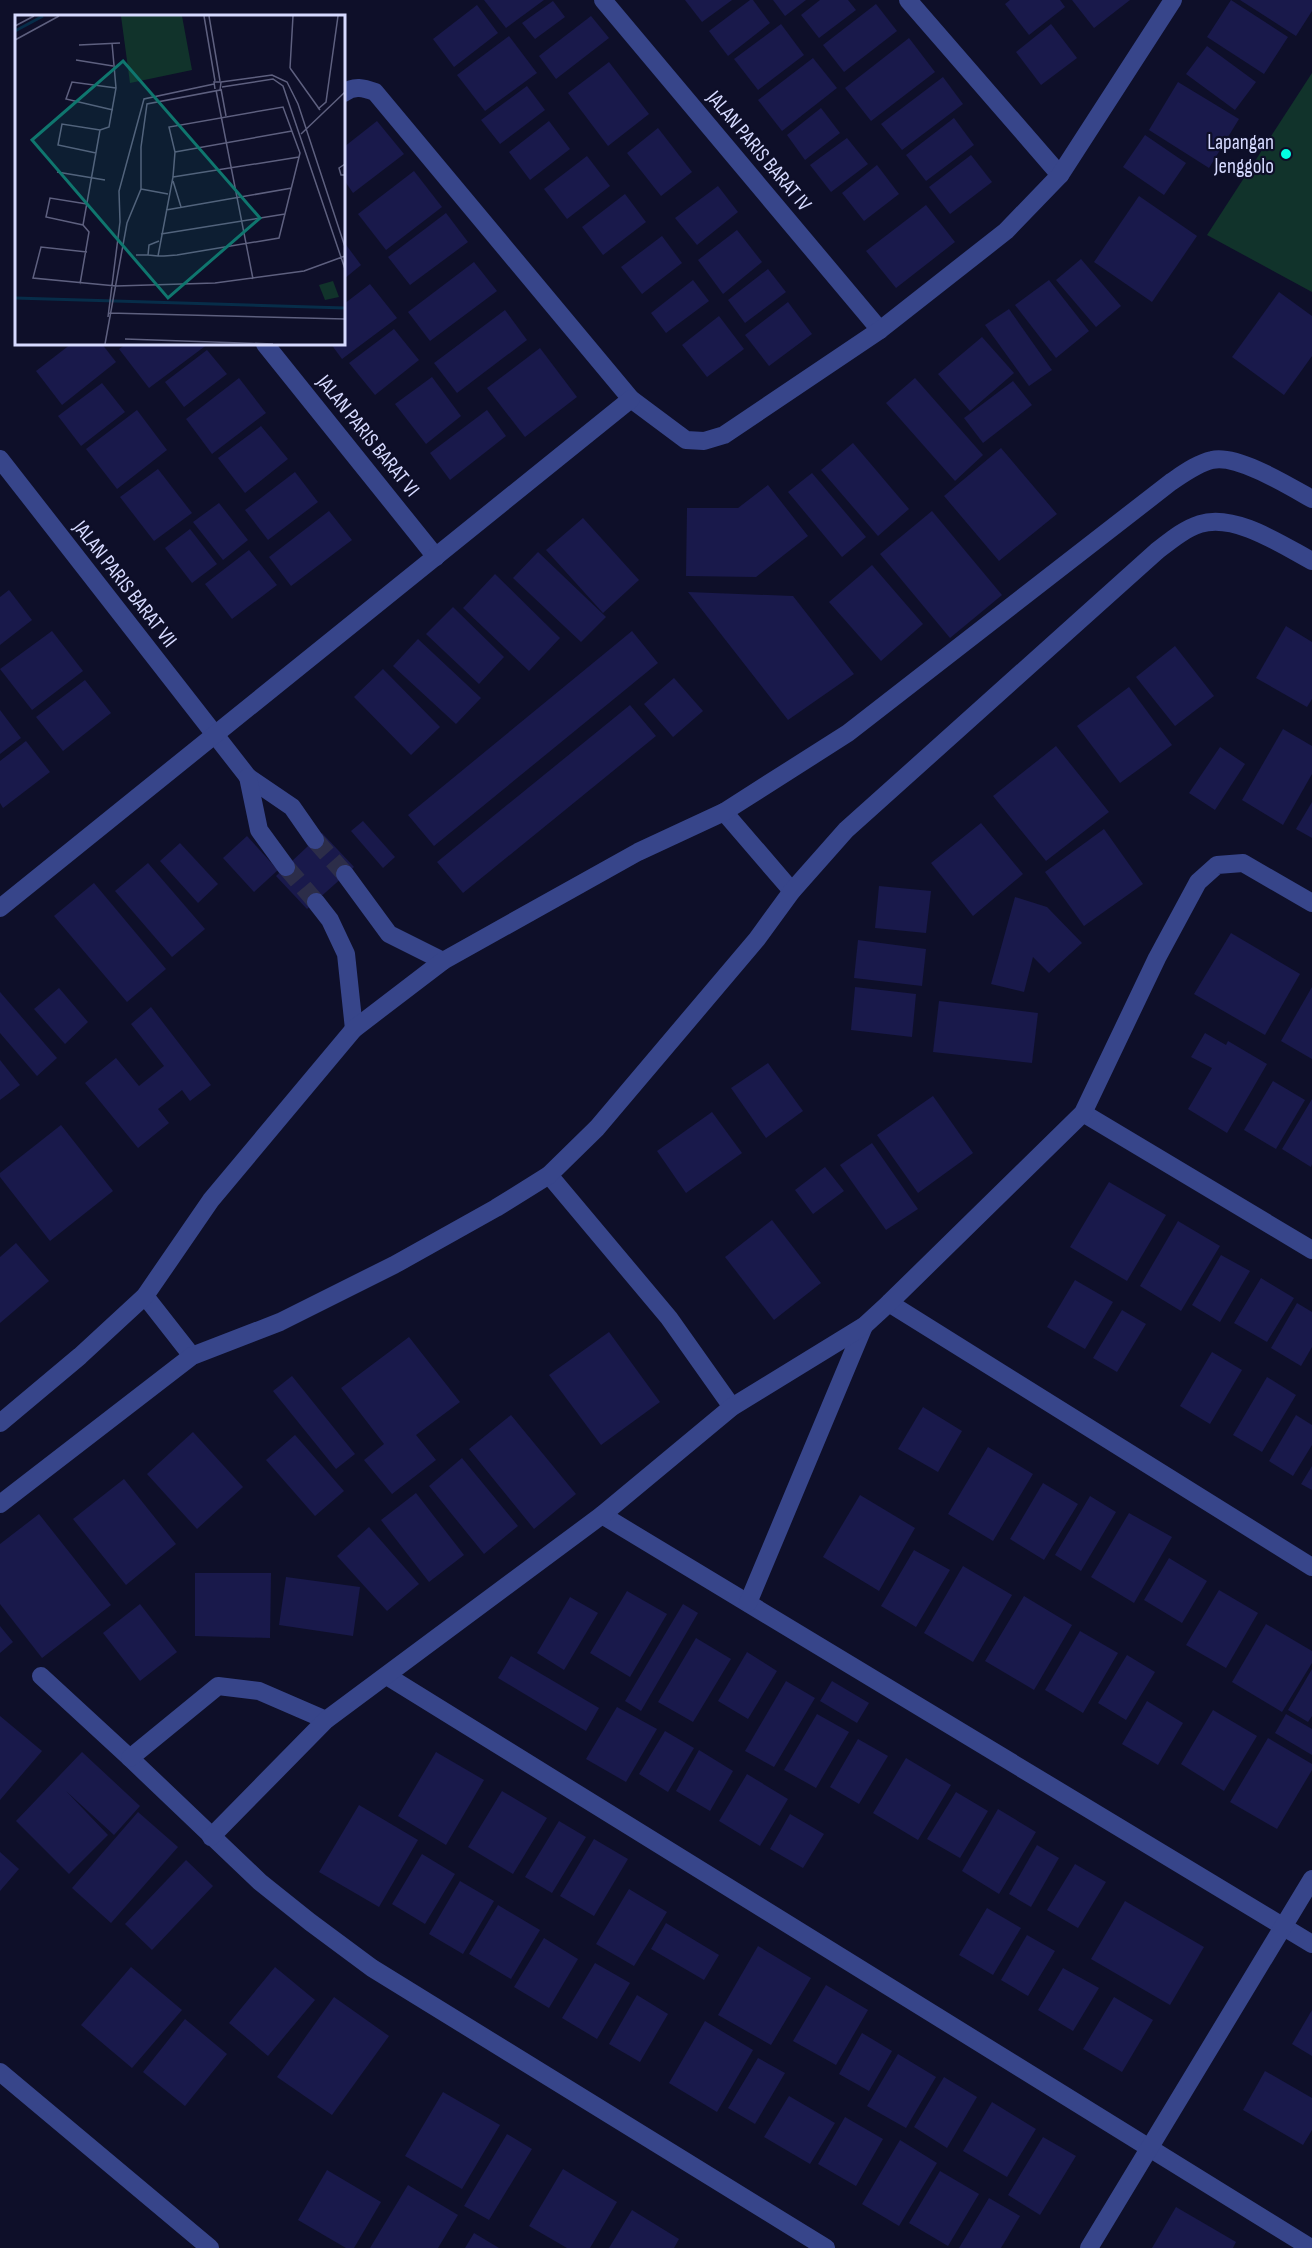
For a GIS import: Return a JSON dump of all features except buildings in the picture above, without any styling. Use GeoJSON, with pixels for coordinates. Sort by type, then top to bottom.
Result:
{"type":"FeatureCollection","features":[{"type":"Feature","properties":{"kind":"street","name":"JALAN PARIS BARAT IV"},"geometry":{"type":"LineString","coordinates":[[603,0],[880,330]]}},
{"type":"Feature","properties":{"kind":"street"},"geometry":{"type":"LineString","coordinates":[[908,0],[1060,175]]}},
{"type":"Feature","properties":{"kind":"street"},"geometry":{"type":"LineString","coordinates":[[345,92],[361,87],[375,92],[631,399],[686,440],[704,441],[724,435],[880,330],[1006,231],[1060,175],[1173,0]]}},
{"type":"Feature","properties":{"kind":"street","name":"JALAN PARIS BARAT VI"},"geometry":{"type":"LineString","coordinates":[[265,345],[436,557]]}},
{"type":"Feature","properties":{"kind":"street"},"geometry":{"type":"LineString","coordinates":[[0,908],[215,737],[631,399]]}},
{"type":"Feature","properties":{"kind":"street","name":"JALAN PARIS BARAT VII"},"geometry":{"type":"LineString","coordinates":[[0,459],[248,777]]}},
{"type":"Feature","properties":{"kind":"street"},"geometry":{"type":"LineString","coordinates":[[0,1423],[80,1356],[144,1296],[211,1200],[354,1029],[443,961],[638,852],[724,812],[848,733],[1161,489],[1194,468],[1210,460],[1233,461],[1270,476],[1312,499]]}},
{"type":"Feature","properties":{"kind":"street"},"geometry":{"type":"LineString","coordinates":[[0,1504],[192,1356],[280,1322],[384,1270],[496,1208],[549,1175],[597,1128],[757,939],[792,891],[846,830],[1156,551],[1186,530],[1203,523],[1213,522],[1253,530],[1312,561]]}},
{"type":"Feature","properties":{"kind":"street"},"geometry":{"type":"LineString","coordinates":[[248,777],[292,807],[315,840]]}},
{"type":"Feature","properties":{"kind":"street"},"geometry":{"type":"LineString","coordinates":[[248,777],[259,830],[286,867]]}},
{"type":"Feature","properties":{"kind":"street"},"geometry":{"type":"LineString","coordinates":[[724,812],[792,891]]}},
{"type":"Feature","properties":{"kind":"street"},"geometry":{"type":"LineString","coordinates":[[212,1837],[326,1720],[602,1515],[732,1407],[864,1326],[889,1303],[1083,1113],[1162,948],[1198,882],[1217,865],[1243,863],[1312,903]]}},
{"type":"Feature","properties":{"kind":"street"},"geometry":{"type":"LineString","coordinates":[[345,874],[389,934],[443,961]]}},
{"type":"Feature","properties":{"kind":"street"},"geometry":{"type":"LineString","coordinates":[[316,902],[330,920],[346,954],[354,1029]]}},
{"type":"Feature","properties":{"kind":"street"},"geometry":{"type":"LineString","coordinates":[[1083,1113],[1312,1250]]}},
{"type":"Feature","properties":{"kind":"street"},"geometry":{"type":"LineString","coordinates":[[549,1175],[669,1318],[732,1407]]}},
{"type":"Feature","properties":{"kind":"street"},"geometry":{"type":"LineString","coordinates":[[144,1296],[192,1356]]}},
{"type":"Feature","properties":{"kind":"street"},"geometry":{"type":"LineString","coordinates":[[889,1303],[1312,1567]]}},
{"type":"Feature","properties":{"kind":"street"},"geometry":{"type":"LineString","coordinates":[[748,1603],[864,1326]]}},
{"type":"Feature","properties":{"kind":"street"},"geometry":{"type":"LineString","coordinates":[[602,1515],[1312,1944]]}},
{"type":"Feature","properties":{"kind":"street"},"geometry":{"type":"LineString","coordinates":[[41,1676],[276,1896],[372,1968],[826,2248]]}},
{"type":"Feature","properties":{"kind":"street"},"geometry":{"type":"LineString","coordinates":[[387,1676],[1311,2248]]}},
{"type":"Feature","properties":{"kind":"street"},"geometry":{"type":"LineString","coordinates":[[130,1758],[218,1686],[259,1691],[326,1720]]}},
{"type":"Feature","properties":{"kind":"street"},"geometry":{"type":"LineString","coordinates":[[1089,2248],[1312,1879]]}},
{"type":"Feature","properties":{"kind":"street"},"geometry":{"type":"LineString","coordinates":[[0,2072],[210,2248]]}},
{"type":"Feature","properties":{"kind":"green space","name":"Lapangan Jenggolo"},"geometry":{"type":"Polygon","coordinates":[[[1312,73],[1312,292],[1207,235],[1312,73]]]}},
{"type":"Feature","properties":{"kind":"tunnel"},"geometry":{"type":"LineString","coordinates":[[315,840],[345,874]]}},
{"type":"Feature","properties":{"kind":"tunnel"},"geometry":{"type":"LineString","coordinates":[[286,867],[316,902]]}},
{"type":"Feature","properties":{"kind":"place","name":"Lapangan Jenggolo"},"geometry":{"type":"Point","coordinates":[1286,154]}}]}
